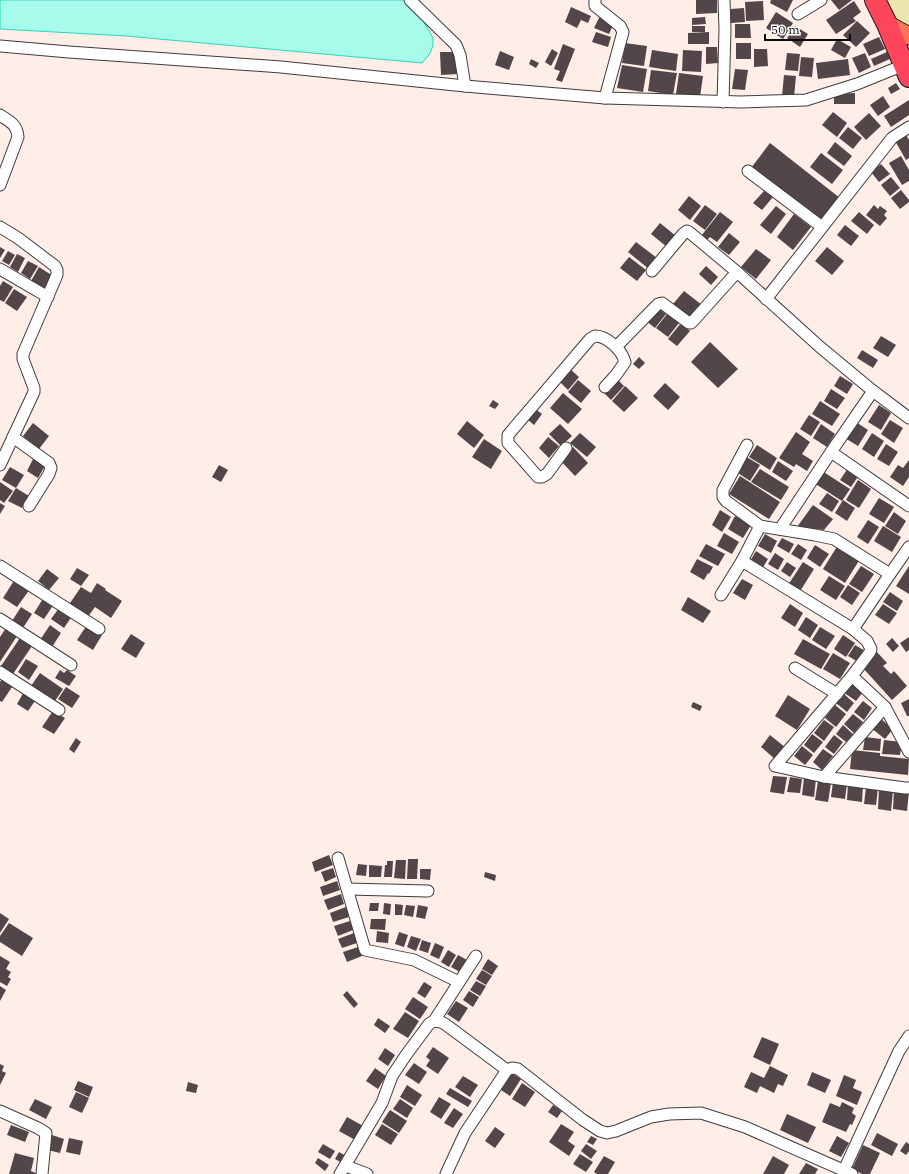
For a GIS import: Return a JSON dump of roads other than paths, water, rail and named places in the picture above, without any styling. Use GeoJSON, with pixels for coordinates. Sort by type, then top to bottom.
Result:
{"type":"FeatureCollection","features":[{"type":"Feature","properties":{"kind":"highway"},"geometry":{"type":"LineString","coordinates":[[875,0],[887,24],[906,71]]}},
{"type":"Feature","properties":{"kind":"main road"},"geometry":{"type":"LineString","coordinates":[[887,24],[909,36]]}},
{"type":"Feature","properties":{"kind":"street"},"geometry":{"type":"LineString","coordinates":[[410,0],[456,45],[460,55],[464,86]]}},
{"type":"Feature","properties":{"kind":"street"},"geometry":{"type":"LineString","coordinates":[[595,0],[594,2],[596,6],[620,26],[623,32],[605,98]]}},
{"type":"Feature","properties":{"kind":"street"},"geometry":{"type":"LineString","coordinates":[[723,102],[725,29],[724,0]]}},
{"type":"Feature","properties":{"kind":"street"},"geometry":{"type":"LineString","coordinates":[[798,14],[821,0]]}},
{"type":"Feature","properties":{"kind":"street"},"geometry":{"type":"LineString","coordinates":[[0,46],[281,67],[464,86],[605,98],[723,102],[806,100],[906,71]]}},
{"type":"Feature","properties":{"kind":"street"},"geometry":{"type":"LineString","coordinates":[[0,115],[15,125],[18,137],[0,185]]}},
{"type":"Feature","properties":{"kind":"street"},"geometry":{"type":"LineString","coordinates":[[766,299],[892,138],[909,127]]}},
{"type":"Feature","properties":{"kind":"street"},"geometry":{"type":"LineString","coordinates":[[748,171],[822,227]]}},
{"type":"Feature","properties":{"kind":"street"},"geometry":{"type":"LineString","coordinates":[[0,227],[18,238],[55,266],[57,270],[57,275],[23,354],[23,359],[34,388],[34,392],[0,465]]}},
{"type":"Feature","properties":{"kind":"street"},"geometry":{"type":"LineString","coordinates":[[652,271],[687,231],[689,232],[737,272],[820,347],[873,391],[909,418]]}},
{"type":"Feature","properties":{"kind":"street"},"geometry":{"type":"LineString","coordinates":[[0,268],[48,297]]}},
{"type":"Feature","properties":{"kind":"street"},"geometry":{"type":"LineString","coordinates":[[616,347],[658,304],[662,303],[691,323],[737,272]]}},
{"type":"Feature","properties":{"kind":"street"},"geometry":{"type":"LineString","coordinates":[[566,448],[547,474],[540,478],[508,443],[508,435],[590,339],[595,336],[602,337],[616,347],[625,362],[605,387]]}},
{"type":"Feature","properties":{"kind":"street"},"geometry":{"type":"LineString","coordinates":[[780,529],[873,391]]}},
{"type":"Feature","properties":{"kind":"street"},"geometry":{"type":"LineString","coordinates":[[13,437],[49,463],[51,468],[49,474],[29,506]]}},
{"type":"Feature","properties":{"kind":"street"},"geometry":{"type":"LineString","coordinates":[[747,445],[723,490],[724,497],[730,505],[760,526],[834,539],[890,574]]}},
{"type":"Feature","properties":{"kind":"street"},"geometry":{"type":"LineString","coordinates":[[831,452],[909,506]]}},
{"type":"Feature","properties":{"kind":"street"},"geometry":{"type":"LineString","coordinates":[[721,595],[742,561],[760,526]]}},
{"type":"Feature","properties":{"kind":"street"},"geometry":{"type":"LineString","coordinates":[[852,630],[909,547]]}},
{"type":"Feature","properties":{"kind":"street"},"geometry":{"type":"LineString","coordinates":[[742,561],[852,630],[867,641],[871,649],[852,676],[775,766],[824,777],[909,788]]}},
{"type":"Feature","properties":{"kind":"street"},"geometry":{"type":"LineString","coordinates":[[0,566],[99,630]]}},
{"type":"Feature","properties":{"kind":"street"},"geometry":{"type":"LineString","coordinates":[[0,619],[72,665]]}},
{"type":"Feature","properties":{"kind":"street"},"geometry":{"type":"LineString","coordinates":[[795,668],[836,694]]}},
{"type":"Feature","properties":{"kind":"street"},"geometry":{"type":"LineString","coordinates":[[0,672],[59,710]]}},
{"type":"Feature","properties":{"kind":"street"},"geometry":{"type":"LineString","coordinates":[[852,676],[885,707],[909,752]]}},
{"type":"Feature","properties":{"kind":"street"},"geometry":{"type":"LineString","coordinates":[[824,777],[885,707]]}},
{"type":"Feature","properties":{"kind":"street"},"geometry":{"type":"LineString","coordinates":[[338,858],[365,950],[414,960],[459,982]]}},
{"type":"Feature","properties":{"kind":"street"},"geometry":{"type":"LineString","coordinates":[[347,889],[428,891]]}},
{"type":"Feature","properties":{"kind":"street"},"geometry":{"type":"LineString","coordinates":[[366,1174],[343,1170],[382,1103],[392,1076],[418,1038],[429,1024],[434,1021],[476,956]]}},
{"type":"Feature","properties":{"kind":"street"},"geometry":{"type":"LineString","coordinates":[[434,1021],[446,1024],[507,1070]]}},
{"type":"Feature","properties":{"kind":"street"},"geometry":{"type":"LineString","coordinates":[[446,1174],[465,1133],[507,1070],[512,1068],[518,1069],[583,1120],[600,1131],[607,1133],[616,1131],[652,1117],[669,1114],[701,1113],[745,1127],[848,1172],[899,1051],[909,1036]]}},
{"type":"Feature","properties":{"kind":"street"},"geometry":{"type":"LineString","coordinates":[[0,1111],[46,1133],[42,1174]]}},
{"type":"Feature","properties":{"kind":"water"},"geometry":{"type":"Polygon","coordinates":[[[0,0],[405,0],[421,17],[433,38],[433,46],[429,55],[422,63],[126,36],[0,29],[0,0]]]}}]}
